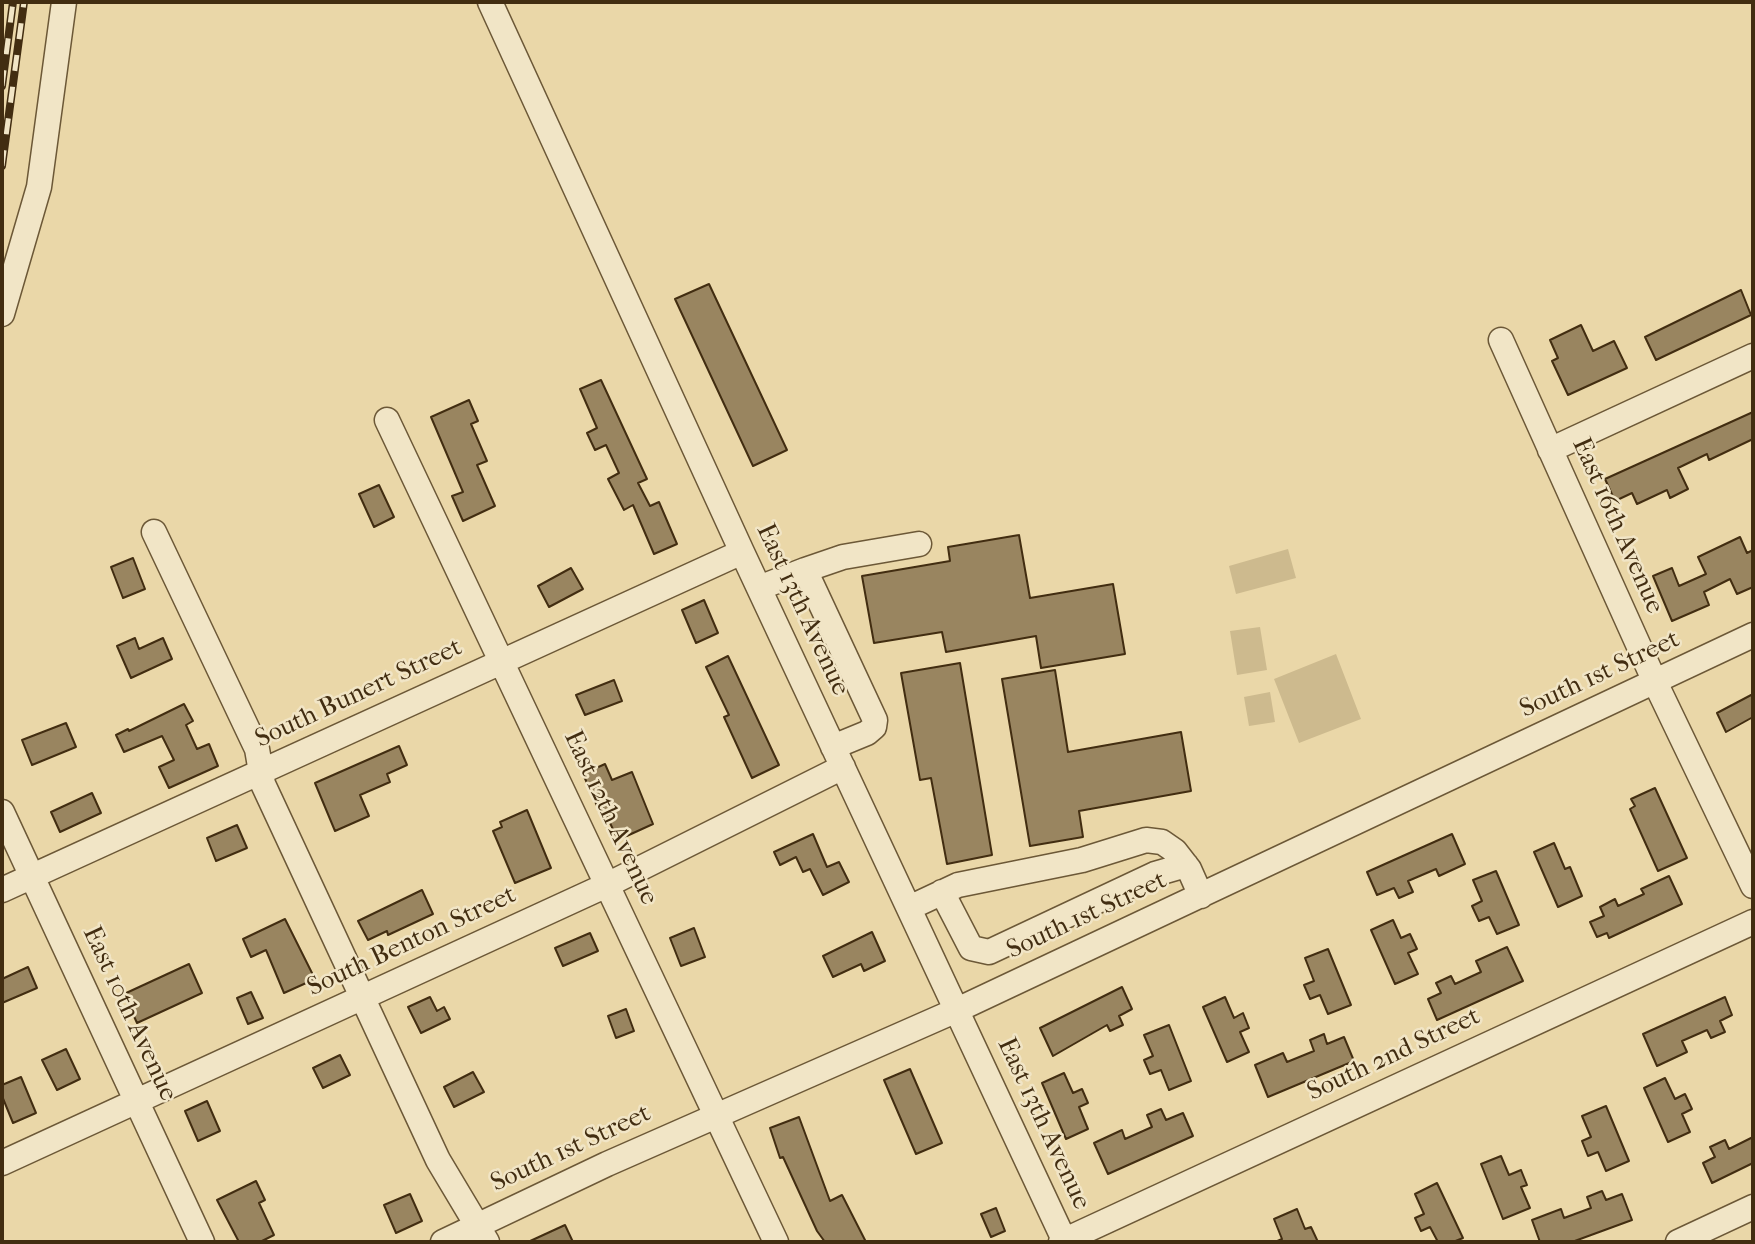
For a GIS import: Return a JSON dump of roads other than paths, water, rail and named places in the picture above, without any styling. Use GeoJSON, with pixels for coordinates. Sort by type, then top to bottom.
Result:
{"type":"FeatureCollection","features":[{"type":"Feature","properties":{"kind":"street"},"geometry":{"type":"LineString","coordinates":[[2,314],[39,187],[64,2]]}},
{"type":"Feature","properties":{"kind":"street","name":"East 13th Avenue"},"geometry":{"type":"LineString","coordinates":[[490,2],[1063,1242]]}},
{"type":"Feature","properties":{"kind":"street","name":"East 16th Avenue"},"geometry":{"type":"LineString","coordinates":[[1501,340],[1655,682],[1753,887]]}},
{"type":"Feature","properties":{"kind":"street"},"geometry":{"type":"LineString","coordinates":[[1549,450],[1753,356]]}},
{"type":"Feature","properties":{"kind":"street","name":"East 12th Avenue"},"geometry":{"type":"LineString","coordinates":[[387,420],[609,884],[776,1242]]}},
{"type":"Feature","properties":{"kind":"street"},"geometry":{"type":"LineString","coordinates":[[154,532],[257,749],[263,783],[438,1160],[482,1234]]}},
{"type":"Feature","properties":{"kind":"street"},"geometry":{"type":"LineString","coordinates":[[759,588],[843,557],[919,544]]}},
{"type":"Feature","properties":{"kind":"street","name":"South Bunert Street"},"geometry":{"type":"LineString","coordinates":[[2,890],[742,552]]}},
{"type":"Feature","properties":{"kind":"street","name":"South Benton Street"},"geometry":{"type":"LineString","coordinates":[[2,1163],[609,884],[838,757],[874,727],[875,720],[805,570]]}},
{"type":"Feature","properties":{"kind":"street","name":"South 1st Street"},"geometry":{"type":"LineString","coordinates":[[443,1242],[482,1234],[607,1164],[957,1010],[1753,635]]}},
{"type":"Feature","properties":{"kind":"street","name":"East 10th Avenue"},"geometry":{"type":"LineString","coordinates":[[2,812],[202,1242]]}},
{"type":"Feature","properties":{"kind":"street"},"geometry":{"type":"LineString","coordinates":[[909,908],[968,883],[1082,860],[1146,839],[1168,845],[1186,864],[1201,896]]}},
{"type":"Feature","properties":{"kind":"street"},"geometry":{"type":"LineString","coordinates":[[942,892],[971,948],[989,952],[1155,874],[1186,864]]}},
{"type":"Feature","properties":{"kind":"street","name":"South 2nd Street"},"geometry":{"type":"LineString","coordinates":[[1063,1242],[1753,922]]}},
{"type":"Feature","properties":{"kind":"street"},"geometry":{"type":"LineString","coordinates":[[1678,1242],[1753,1207]]}},
{"type":"Feature","properties":{"kind":"railway"},"geometry":{"type":"LineString","coordinates":[[2,86],[13,2]]}},
{"type":"Feature","properties":{"kind":"railway"},"geometry":{"type":"LineString","coordinates":[[2,166],[24,2]]}}]}
